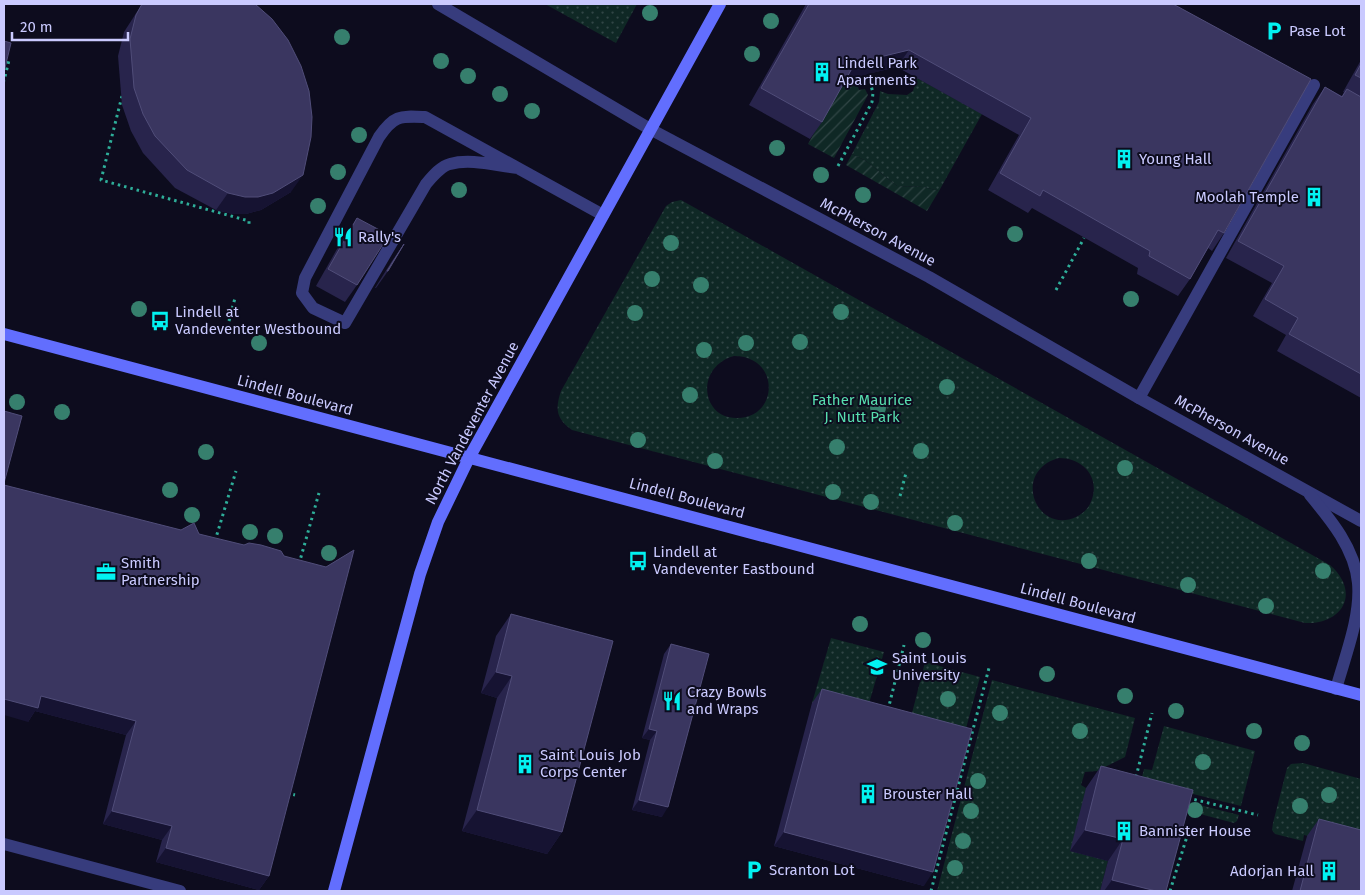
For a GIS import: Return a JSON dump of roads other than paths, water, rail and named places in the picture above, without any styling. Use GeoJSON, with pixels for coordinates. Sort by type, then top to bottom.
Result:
{"type":"FeatureCollection","features":[{"type":"Feature","properties":{"kind":"main road","name":"North Vandeventer Avenue"},"geometry":{"type":"LineString","coordinates":[[334,891],[429,543],[469,458],[720,4]]}},
{"type":"Feature","properties":{"kind":"main road","name":"Lindell Boulevard"},"geometry":{"type":"LineString","coordinates":[[4,334],[1361,695]]}},
{"type":"Feature","properties":{"kind":"street","name":"McPherson Avenue"},"geometry":{"type":"LineString","coordinates":[[438,4],[650,129],[929,278],[1139,398],[1361,520]]}},
{"type":"Feature","properties":{"kind":"street"},"geometry":{"type":"LineString","coordinates":[[1139,398],[1314,85]]}},
{"type":"Feature","properties":{"kind":"street"},"geometry":{"type":"LineString","coordinates":[[518,168],[469,162],[448,164],[435,174],[426,184],[344,323],[313,308],[302,293],[306,278],[388,124],[401,116],[425,117],[518,168],[603,215]]}},
{"type":"Feature","properties":{"kind":"street","name":"McPherson Avenue"},"geometry":{"type":"LineString","coordinates":[[1304,488],[1327,515],[1342,538],[1354,563],[1358,583],[1355,612],[1336,689]]}},
{"type":"Feature","properties":{"kind":"street"},"geometry":{"type":"LineString","coordinates":[[4,844],[180,891]]}},
{"type":"Feature","properties":{"kind":"place","name":"Pase Lot"},"geometry":{"type":"Point","coordinates":[1274,31]}},
{"type":"Feature","properties":{"kind":"place","name":"Lindell Park Apartments"},"geometry":{"type":"Point","coordinates":[822,72]}},
{"type":"Feature","properties":{"kind":"place","name":"Young Hall"},"geometry":{"type":"Point","coordinates":[1124,159]}},
{"type":"Feature","properties":{"kind":"place","name":"Moolah Temple"},"geometry":{"type":"Point","coordinates":[1314,197]}},
{"type":"Feature","properties":{"kind":"place","name":"Rally's"},"geometry":{"type":"Point","coordinates":[343,237]}},
{"type":"Feature","properties":{"kind":"place","name":"Lindell at Vandeventer Westbound"},"geometry":{"type":"Point","coordinates":[160,321]}},
{"type":"Feature","properties":{"kind":"place","name":"Lindell at Vandeventer Eastbound"},"geometry":{"type":"Point","coordinates":[638,561]}},
{"type":"Feature","properties":{"kind":"place","name":"Smith Partnership"},"geometry":{"type":"Point","coordinates":[106,572]}},
{"type":"Feature","properties":{"kind":"place","name":"Saint Louis University"},"geometry":{"type":"Point","coordinates":[877,667]}},
{"type":"Feature","properties":{"kind":"place","name":"Crazy Bowls and Wraps"},"geometry":{"type":"Point","coordinates":[672,701]}},
{"type":"Feature","properties":{"kind":"place","name":"Saint Louis Job Corps Center"},"geometry":{"type":"Point","coordinates":[525,764]}},
{"type":"Feature","properties":{"kind":"place","name":"Brouster Hall"},"geometry":{"type":"Point","coordinates":[868,794]}},
{"type":"Feature","properties":{"kind":"place","name":"Bannister House"},"geometry":{"type":"Point","coordinates":[1124,831]}},
{"type":"Feature","properties":{"kind":"place","name":"Scranton Lot"},"geometry":{"type":"Point","coordinates":[754,870]}},
{"type":"Feature","properties":{"kind":"place","name":"Adorjan Hall"},"geometry":{"type":"Point","coordinates":[1329,871]}},
{"type":"Feature","properties":{"kind":"park label","name":"Father Maurice J. Nutt Park"},"geometry":{"type":"Point","coordinates":[862,408]}}]}
